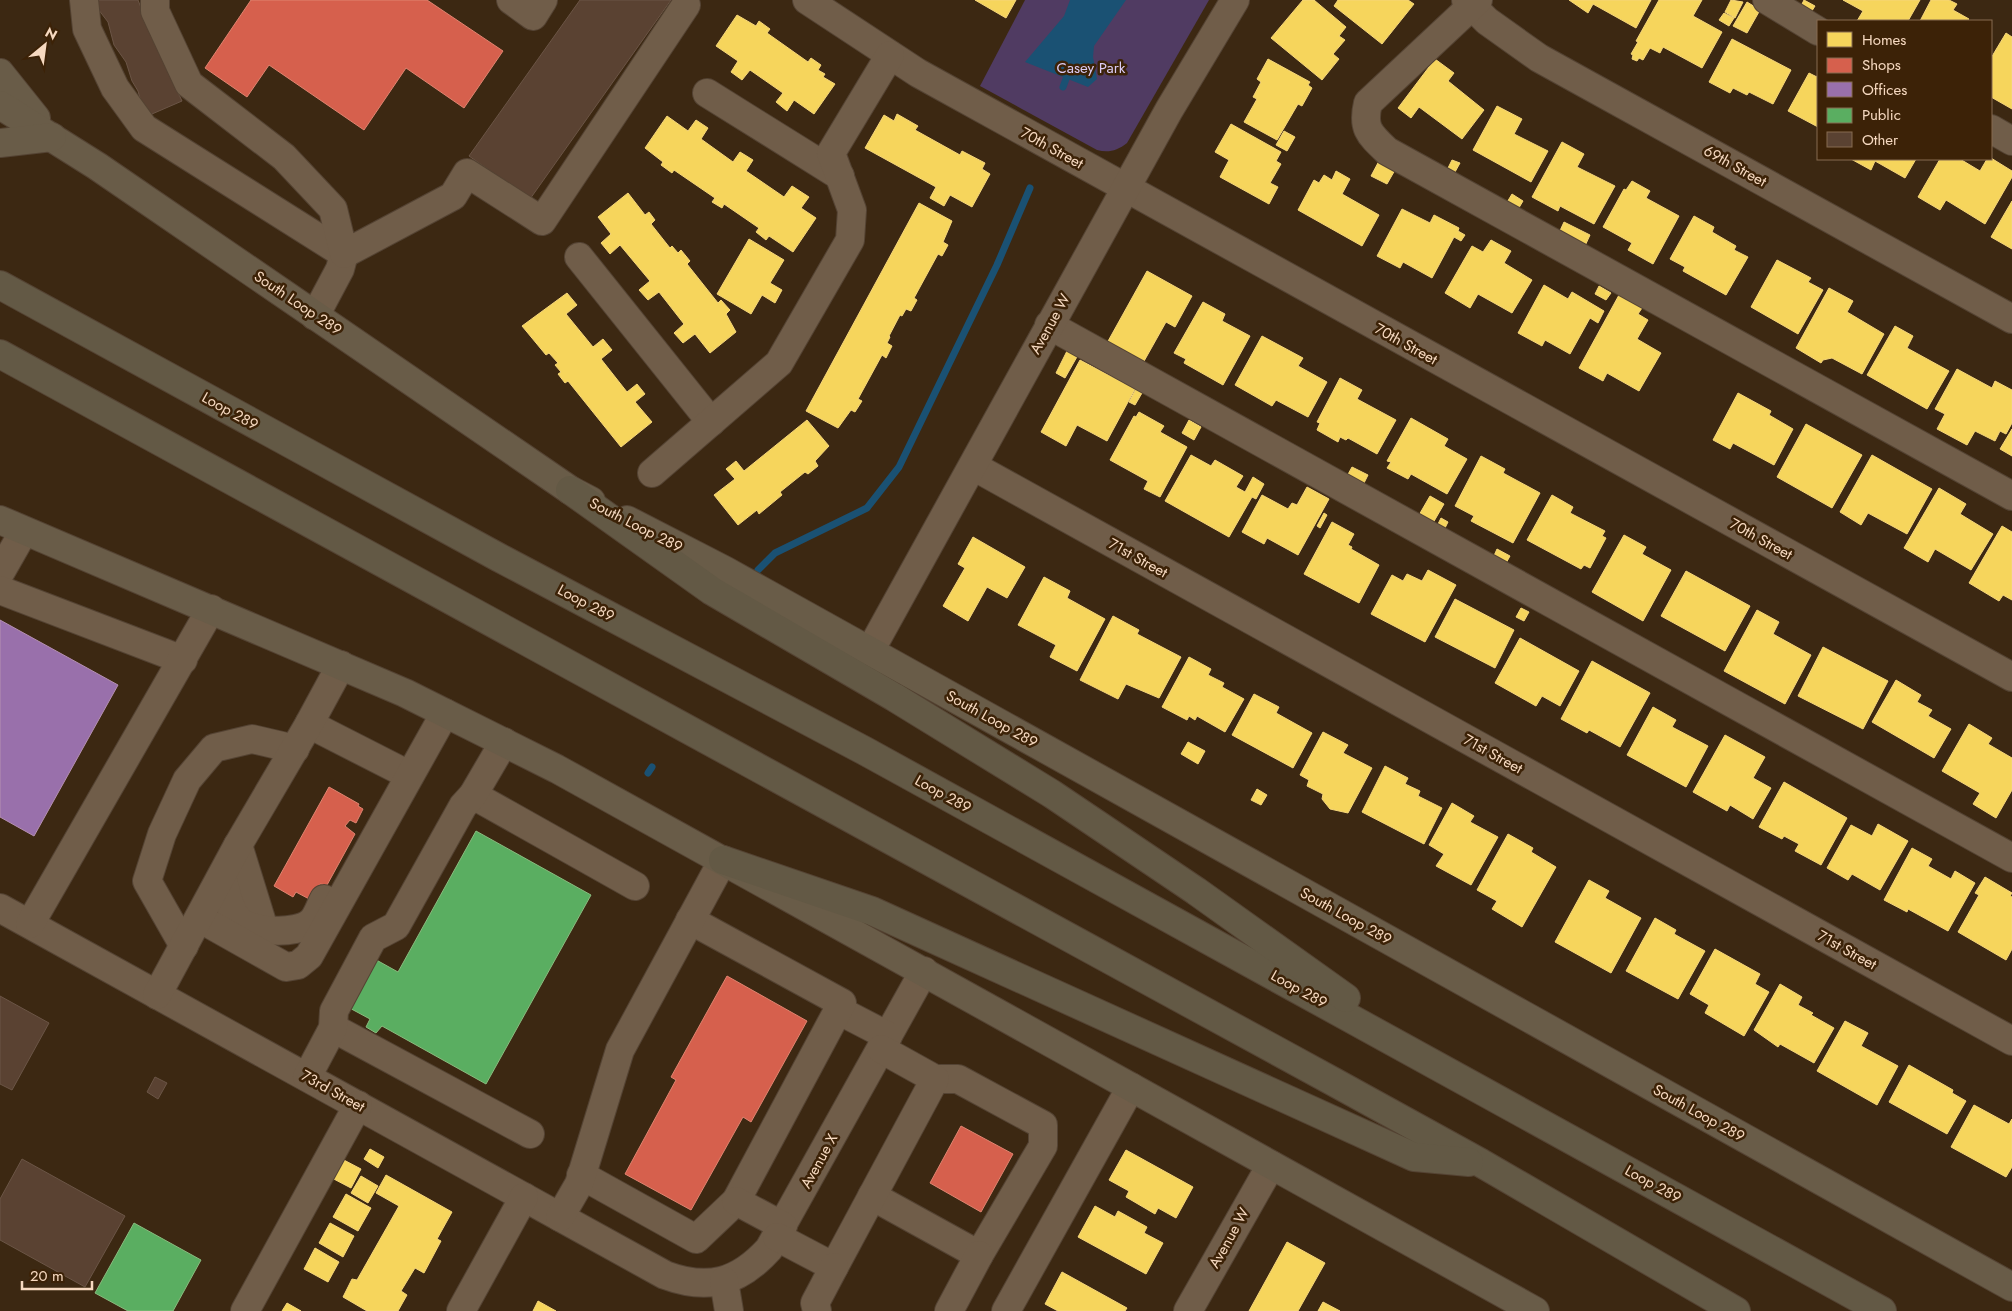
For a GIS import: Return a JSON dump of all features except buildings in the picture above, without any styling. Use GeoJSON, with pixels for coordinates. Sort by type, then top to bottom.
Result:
{"type":"FeatureCollection","features":[{"type":"Feature","properties":{"kind":"highway","name":"Loop 289"},"geometry":{"type":"LineString","coordinates":[[0,285],[498,557],[865,751],[1882,1311]]}},
{"type":"Feature","properties":{"kind":"highway"},"geometry":{"type":"LineString","coordinates":[[0,354],[1481,1164],[1736,1311]]}},
{"type":"Feature","properties":{"kind":"highway"},"geometry":{"type":"LineString","coordinates":[[570,490],[712,591],[894,697],[1052,794],[1196,891],[1451,1072]]}},
{"type":"Feature","properties":{"kind":"highway"},"geometry":{"type":"LineString","coordinates":[[723,860],[872,911],[1414,1157],[1481,1164]]}},
{"type":"Feature","properties":{"kind":"main road"},"geometry":{"type":"LineString","coordinates":[[0,73],[52,137]]}},
{"type":"Feature","properties":{"kind":"main road","name":"South Loop 289"},"geometry":{"type":"LineString","coordinates":[[0,105],[52,137],[570,490],[726,571],[2012,1286]]}},
{"type":"Feature","properties":{"kind":"main road"},"geometry":{"type":"LineString","coordinates":[[0,143],[52,137]]}},
{"type":"Feature","properties":{"kind":"main road"},"geometry":{"type":"LineString","coordinates":[[12,525],[405,693],[504,742],[723,860],[1535,1311]]}},
{"type":"Feature","properties":{"kind":"street"},"geometry":{"type":"LineString","coordinates":[[84,0],[87,29],[115,88],[144,128],[344,254]]}},
{"type":"Feature","properties":{"kind":"street"},"geometry":{"type":"LineString","coordinates":[[155,0],[155,11],[189,84],[284,157],[333,209],[344,254],[340,269],[315,316]]}},
{"type":"Feature","properties":{"kind":"street"},"geometry":{"type":"LineString","coordinates":[[511,0],[533,16],[543,0]]}},
{"type":"Feature","properties":{"kind":"street","name":"Avenue W"},"geometry":{"type":"LineString","coordinates":[[870,651],[1125,189],[1235,0]]}},
{"type":"Feature","properties":{"kind":"street"},"geometry":{"type":"LineString","coordinates":[[1768,0],[1817,30]]}},
{"type":"Feature","properties":{"kind":"street"},"geometry":{"type":"LineString","coordinates":[[1472,2],[1368,103],[1364,120],[1371,136],[1387,151],[2012,496]]}},
{"type":"Feature","properties":{"kind":"street","name":"69th Street"},"geometry":{"type":"LineString","coordinates":[[1472,2],[1511,40],[1539,58],[2012,319]]}},
{"type":"Feature","properties":{"kind":"street"},"geometry":{"type":"LineString","coordinates":[[344,254],[453,196],[467,173],[542,220],[686,5]]}},
{"type":"Feature","properties":{"kind":"street","name":"70th Street"},"geometry":{"type":"LineString","coordinates":[[825,5],[890,55],[1125,189],[2012,677]]}},
{"type":"Feature","properties":{"kind":"street"},"geometry":{"type":"LineString","coordinates":[[652,473],[779,363],[850,240],[852,210],[831,153],[890,55]]}},
{"type":"Feature","properties":{"kind":"street"},"geometry":{"type":"LineString","coordinates":[[707,93],[840,176]]}},
{"type":"Feature","properties":{"kind":"street"},"geometry":{"type":"LineString","coordinates":[[1992,130],[2012,141]]}},
{"type":"Feature","properties":{"kind":"street"},"geometry":{"type":"LineString","coordinates":[[578,257],[711,422]]}},
{"type":"Feature","properties":{"kind":"street"},"geometry":{"type":"LineString","coordinates":[[1049,325],[2012,858]]}},
{"type":"Feature","properties":{"kind":"street","name":"71st Street"},"geometry":{"type":"LineString","coordinates":[[973,466],[2012,1041]]}},
{"type":"Feature","properties":{"kind":"street"},"geometry":{"type":"LineString","coordinates":[[0,573],[12,525]]}},
{"type":"Feature","properties":{"kind":"street"},"geometry":{"type":"LineString","coordinates":[[0,590],[184,660]]}},
{"type":"Feature","properties":{"kind":"street"},"geometry":{"type":"LineString","coordinates":[[30,924],[184,660],[211,609]]}},
{"type":"Feature","properties":{"kind":"street"},"geometry":{"type":"LineString","coordinates":[[157,995],[238,846],[295,749],[341,665]]}},
{"type":"Feature","properties":{"kind":"street"},"geometry":{"type":"LineString","coordinates":[[199,918],[286,967],[298,964],[309,956],[405,781],[445,713]]}},
{"type":"Feature","properties":{"kind":"street"},"geometry":{"type":"LineString","coordinates":[[309,724],[405,781]]}},
{"type":"Feature","properties":{"kind":"street"},"geometry":{"type":"LineString","coordinates":[[184,946],[165,917],[147,881],[162,834],[187,780],[214,748],[252,739],[295,749]]}},
{"type":"Feature","properties":{"kind":"street"},"geometry":{"type":"LineString","coordinates":[[306,1077],[333,1028],[334,1011],[373,938],[396,926],[462,806],[473,795],[504,742]]}},
{"type":"Feature","properties":{"kind":"street"},"geometry":{"type":"LineString","coordinates":[[222,876],[233,913],[239,921],[250,927],[286,931],[300,928],[312,922],[380,800],[405,781]]}},
{"type":"Feature","properties":{"kind":"street"},"geometry":{"type":"LineString","coordinates":[[473,795],[635,886]]}},
{"type":"Feature","properties":{"kind":"street"},"geometry":{"type":"LineString","coordinates":[[238,846],[264,929]]}},
{"type":"Feature","properties":{"kind":"street"},"geometry":{"type":"LineString","coordinates":[[560,1217],[581,1175],[620,1050],[723,860]]}},
{"type":"Feature","properties":{"kind":"street","name":"73rd Street"},"geometry":{"type":"LineString","coordinates":[[0,908],[665,1275]]}},
{"type":"Feature","properties":{"kind":"street"},"geometry":{"type":"LineString","coordinates":[[581,1175],[696,1239],[736,1201],[842,1003],[690,920]]}},
{"type":"Feature","properties":{"kind":"street","name":"Avenue X"},"geometry":{"type":"LineString","coordinates":[[665,1275],[696,1284],[724,1281],[749,1269],[780,1231],[924,971]]}},
{"type":"Feature","properties":{"kind":"street"},"geometry":{"type":"LineString","coordinates":[[838,1010],[935,1079],[958,1079],[1043,1125],[1043,1146],[979,1255],[949,1311]]}},
{"type":"Feature","properties":{"kind":"street"},"geometry":{"type":"LineString","coordinates":[[333,1028],[530,1134]]}},
{"type":"Feature","properties":{"kind":"street"},"geometry":{"type":"LineString","coordinates":[[817,1311],[814,1303],[935,1079]]}},
{"type":"Feature","properties":{"kind":"street"},"geometry":{"type":"LineString","coordinates":[[1006,1311],[1131,1087]]}},
{"type":"Feature","properties":{"kind":"street"},"geometry":{"type":"LineString","coordinates":[[245,1311],[358,1105]]}},
{"type":"Feature","properties":{"kind":"street","name":"Avenue W"},"geometry":{"type":"LineString","coordinates":[[1192,1310],[1271,1164]]}},
{"type":"Feature","properties":{"kind":"street"},"geometry":{"type":"LineString","coordinates":[[872,1196],[979,1255]]}},
{"type":"Feature","properties":{"kind":"street"},"geometry":{"type":"LineString","coordinates":[[461,1311],[524,1197]]}},
{"type":"Feature","properties":{"kind":"street"},"geometry":{"type":"LineString","coordinates":[[736,1201],[834,1266]]}},
{"type":"Feature","properties":{"kind":"street"},"geometry":{"type":"LineString","coordinates":[[724,1281],[729,1311]]}},
{"type":"Feature","properties":{"kind":"green space","name":"Casey Park"},"geometry":{"type":"Polygon","coordinates":[[[1025,0],[1209,0],[1127,143],[1116,150],[1105,151],[1097,150],[980,86],[1025,0]]]}},
{"type":"Feature","properties":{"kind":"water"},"geometry":{"type":"Polygon","coordinates":[[[1070,0],[1126,0],[1094,46],[1093,57],[1097,79],[1088,87],[1025,62],[1064,16],[1070,0]]]}},
{"type":"Feature","properties":{"kind":"waterway"},"geometry":{"type":"LineString","coordinates":[[1063,87],[1066,79]]}},
{"type":"Feature","properties":{"kind":"waterway"},"geometry":{"type":"LineString","coordinates":[[758,570],[775,553],[867,508],[899,467],[997,265],[1030,188]]}},
{"type":"Feature","properties":{"kind":"waterway"},"geometry":{"type":"LineString","coordinates":[[648,773],[652,767]]}}]}
